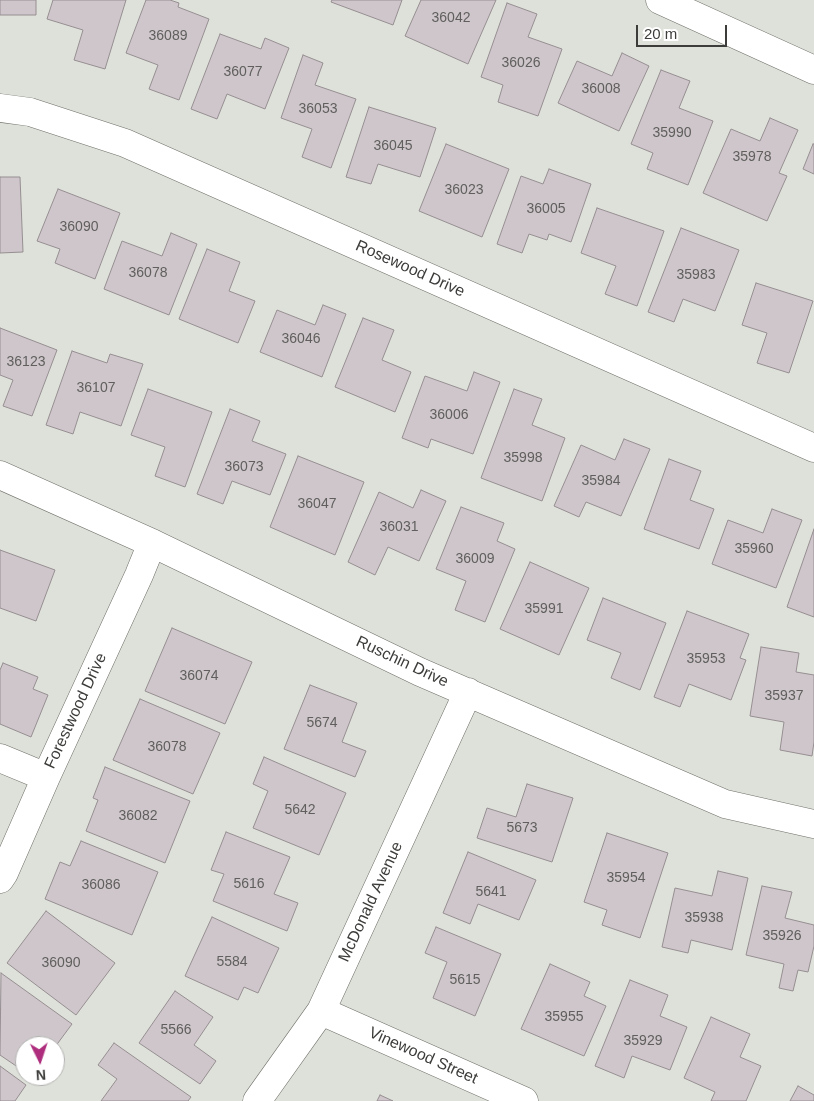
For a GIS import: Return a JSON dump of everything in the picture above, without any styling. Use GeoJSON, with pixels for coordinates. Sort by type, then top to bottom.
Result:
{"type":"FeatureCollection","features":[{"type":"Feature","properties":{"kind":"street"},"geometry":{"type":"LineString","coordinates":[[660,0],[814,70]]}},
{"type":"Feature","properties":{"kind":"street","name":"Rosewood Drive"},"geometry":{"type":"LineString","coordinates":[[0,108],[30,112],[125,143],[814,448]]}},
{"type":"Feature","properties":{"kind":"street","name":"Ruschin Drive"},"geometry":{"type":"LineString","coordinates":[[0,474],[152,542],[420,672],[725,804],[814,824]]}},
{"type":"Feature","properties":{"kind":"street","name":"Forestwood Drive"},"geometry":{"type":"LineString","coordinates":[[0,879],[139,575],[152,542]]}},
{"type":"Feature","properties":{"kind":"street","name":"McDonald Avenue"},"geometry":{"type":"LineString","coordinates":[[257,1101],[321,1011],[468,692]]}},
{"type":"Feature","properties":{"kind":"street"},"geometry":{"type":"LineString","coordinates":[[0,758],[46,777]]}},
{"type":"Feature","properties":{"kind":"street","name":"Vinewood Street"},"geometry":{"type":"LineString","coordinates":[[321,1011],[524,1101]]}},
{"type":"Feature","properties":{"kind":"building"},"geometry":{"type":"Polygon","coordinates":[[[0,0],[36,0],[36,15],[0,15],[0,0]]]}},
{"type":"Feature","properties":{"kind":"building"},"geometry":{"type":"Polygon","coordinates":[[[53,0],[126,0],[105,69],[74,60],[83,30],[47,19],[53,0]]]}},
{"type":"Feature","properties":{"kind":"building"},"geometry":{"type":"Polygon","coordinates":[[[146,0],[170,0],[179,3],[178,7],[209,19],[179,100],[149,89],[158,65],[126,53],[146,0]]]}},
{"type":"Feature","properties":{"kind":"building"},"geometry":{"type":"Polygon","coordinates":[[[332,0],[402,0],[393,25],[331,2],[332,0]]]}},
{"type":"Feature","properties":{"kind":"building"},"geometry":{"type":"Polygon","coordinates":[[[421,0],[496,0],[468,64],[405,36],[421,0]]]}},
{"type":"Feature","properties":{"kind":"building"},"geometry":{"type":"Polygon","coordinates":[[[507,3],[537,14],[528,37],[562,49],[538,116],[498,102],[503,85],[481,77],[507,3]]]}},
{"type":"Feature","properties":{"kind":"building"},"geometry":{"type":"Polygon","coordinates":[[[220,34],[261,49],[265,38],[289,48],[265,109],[227,94],[217,119],[191,109],[220,34]]]}},
{"type":"Feature","properties":{"kind":"building"},"geometry":{"type":"Polygon","coordinates":[[[622,53],[649,66],[619,131],[558,103],[577,61],[612,76],[622,53]]]}},
{"type":"Feature","properties":{"kind":"building"},"geometry":{"type":"Polygon","coordinates":[[[303,55],[323,63],[315,85],[356,99],[331,168],[302,157],[312,129],[281,118],[303,55]]]}},
{"type":"Feature","properties":{"kind":"building"},"geometry":{"type":"Polygon","coordinates":[[[661,70],[690,81],[679,108],[713,121],[688,185],[647,169],[653,153],[631,144],[661,70]]]}},
{"type":"Feature","properties":{"kind":"building"},"geometry":{"type":"Polygon","coordinates":[[[369,107],[436,128],[420,177],[378,164],[371,184],[346,177],[369,107]]]}},
{"type":"Feature","properties":{"kind":"building"},"geometry":{"type":"Polygon","coordinates":[[[770,118],[798,130],[779,173],[787,176],[767,221],[703,193],[731,129],[760,141],[770,118]]]}},
{"type":"Feature","properties":{"kind":"building"},"geometry":{"type":"Polygon","coordinates":[[[446,144],[509,169],[482,237],[419,211],[446,144]]]}},
{"type":"Feature","properties":{"kind":"building"},"geometry":{"type":"Polygon","coordinates":[[[814,144],[814,174],[803,169],[814,144]]]}},
{"type":"Feature","properties":{"kind":"building"},"geometry":{"type":"Polygon","coordinates":[[[549,169],[591,184],[571,242],[549,234],[547,240],[529,234],[522,253],[497,244],[521,176],[543,184],[549,169]]]}},
{"type":"Feature","properties":{"kind":"building"},"geometry":{"type":"Polygon","coordinates":[[[0,177],[20,177],[23,252],[0,253],[0,177]]]}},
{"type":"Feature","properties":{"kind":"building"},"geometry":{"type":"Polygon","coordinates":[[[58,189],[120,213],[95,279],[55,263],[60,249],[37,241],[58,189]]]}},
{"type":"Feature","properties":{"kind":"building"},"geometry":{"type":"Polygon","coordinates":[[[597,208],[664,231],[637,306],[605,294],[616,266],[581,253],[597,208]]]}},
{"type":"Feature","properties":{"kind":"building"},"geometry":{"type":"Polygon","coordinates":[[[681,228],[739,250],[715,311],[683,299],[674,322],[648,312],[681,228]]]}},
{"type":"Feature","properties":{"kind":"building"},"geometry":{"type":"Polygon","coordinates":[[[171,233],[197,244],[169,315],[104,289],[122,241],[162,256],[171,233]]]}},
{"type":"Feature","properties":{"kind":"building"},"geometry":{"type":"Polygon","coordinates":[[[207,249],[240,262],[229,291],[255,301],[238,343],[179,319],[207,249]]]}},
{"type":"Feature","properties":{"kind":"building"},"geometry":{"type":"Polygon","coordinates":[[[756,283],[813,301],[789,373],[757,363],[767,333],[742,325],[756,283]]]}},
{"type":"Feature","properties":{"kind":"building"},"geometry":{"type":"Polygon","coordinates":[[[323,305],[346,314],[322,377],[260,352],[277,310],[315,325],[323,305]]]}},
{"type":"Feature","properties":{"kind":"building"},"geometry":{"type":"Polygon","coordinates":[[[363,318],[394,330],[382,360],[411,372],[395,412],[335,387],[363,318]]]}},
{"type":"Feature","properties":{"kind":"building"},"geometry":{"type":"Polygon","coordinates":[[[0,328],[57,350],[32,416],[3,406],[13,380],[0,375],[0,328]]]}},
{"type":"Feature","properties":{"kind":"building"},"geometry":{"type":"Polygon","coordinates":[[[72,351],[107,363],[110,354],[143,364],[121,426],[80,412],[73,434],[46,425],[72,351]]]}},
{"type":"Feature","properties":{"kind":"building"},"geometry":{"type":"Polygon","coordinates":[[[474,372],[500,382],[473,454],[431,439],[428,448],[402,438],[425,376],[467,391],[474,372]]]}},
{"type":"Feature","properties":{"kind":"building"},"geometry":{"type":"Polygon","coordinates":[[[148,389],[212,412],[185,487],[155,476],[165,447],[131,435],[148,389]]]}},
{"type":"Feature","properties":{"kind":"building"},"geometry":{"type":"Polygon","coordinates":[[[514,389],[542,399],[532,425],[565,438],[542,501],[481,478],[514,389]]]}},
{"type":"Feature","properties":{"kind":"building"},"geometry":{"type":"Polygon","coordinates":[[[230,409],[260,421],[252,441],[286,454],[270,495],[232,481],[223,504],[197,494],[230,409]]]}},
{"type":"Feature","properties":{"kind":"building"},"geometry":{"type":"Polygon","coordinates":[[[624,439],[650,449],[621,516],[586,502],[579,517],[554,506],[581,445],[615,460],[624,439]]]}},
{"type":"Feature","properties":{"kind":"building"},"geometry":{"type":"Polygon","coordinates":[[[298,456],[364,482],[335,555],[270,527],[298,456]]]}},
{"type":"Feature","properties":{"kind":"building"},"geometry":{"type":"Polygon","coordinates":[[[669,459],[701,471],[690,500],[714,509],[699,549],[644,529],[669,459]]]}},
{"type":"Feature","properties":{"kind":"building"},"geometry":{"type":"Polygon","coordinates":[[[421,490],[446,501],[419,561],[388,547],[375,575],[348,562],[379,492],[413,508],[421,490]]]}},
{"type":"Feature","properties":{"kind":"building"},"geometry":{"type":"Polygon","coordinates":[[[461,507],[504,523],[497,541],[515,549],[485,622],[455,610],[466,581],[436,569],[461,507]]]}},
{"type":"Feature","properties":{"kind":"building"},"geometry":{"type":"Polygon","coordinates":[[[772,509],[802,520],[776,588],[712,564],[728,520],[763,533],[772,509]]]}},
{"type":"Feature","properties":{"kind":"building"},"geometry":{"type":"Polygon","coordinates":[[[814,529],[814,617],[787,607],[814,529]]]}},
{"type":"Feature","properties":{"kind":"building"},"geometry":{"type":"Polygon","coordinates":[[[0,550],[55,570],[36,621],[0,608],[0,550]]]}},
{"type":"Feature","properties":{"kind":"building"},"geometry":{"type":"Polygon","coordinates":[[[530,562],[589,588],[559,655],[500,629],[530,562]]]}},
{"type":"Feature","properties":{"kind":"building"},"geometry":{"type":"Polygon","coordinates":[[[603,598],[666,623],[640,690],[611,678],[621,653],[587,640],[603,598]]]}},
{"type":"Feature","properties":{"kind":"building"},"geometry":{"type":"Polygon","coordinates":[[[687,611],[749,634],[740,658],[746,660],[731,700],[689,684],[680,707],[654,697],[687,611]]]}},
{"type":"Feature","properties":{"kind":"building"},"geometry":{"type":"Polygon","coordinates":[[[172,628],[252,662],[225,724],[145,691],[172,628]]]}},
{"type":"Feature","properties":{"kind":"building"},"geometry":{"type":"Polygon","coordinates":[[[761,647],[799,653],[796,672],[814,675],[814,742],[812,756],[780,750],[784,722],[750,716],[761,647]]]}},
{"type":"Feature","properties":{"kind":"building"},"geometry":{"type":"Polygon","coordinates":[[[3,663],[38,677],[33,689],[48,695],[31,737],[0,724],[0,670],[3,663]]]}},
{"type":"Feature","properties":{"kind":"building"},"geometry":{"type":"Polygon","coordinates":[[[310,685],[357,703],[342,742],[366,751],[355,777],[284,749],[310,685]]]}},
{"type":"Feature","properties":{"kind":"building"},"geometry":{"type":"Polygon","coordinates":[[[140,699],[220,733],[193,794],[113,760],[140,699]]]}},
{"type":"Feature","properties":{"kind":"building"},"geometry":{"type":"Polygon","coordinates":[[[264,757],[346,793],[319,855],[253,828],[268,791],[253,784],[264,757]]]}},
{"type":"Feature","properties":{"kind":"building"},"geometry":{"type":"Polygon","coordinates":[[[105,767],[190,801],[165,863],[86,831],[98,800],[93,798],[105,767]]]}},
{"type":"Feature","properties":{"kind":"building"},"geometry":{"type":"Polygon","coordinates":[[[527,784],[573,798],[552,862],[477,838],[487,808],[516,817],[527,784]]]}},
{"type":"Feature","properties":{"kind":"building"},"geometry":{"type":"Polygon","coordinates":[[[226,832],[290,857],[274,894],[298,903],[287,931],[213,901],[224,874],[211,870],[226,832]]]}},
{"type":"Feature","properties":{"kind":"building"},"geometry":{"type":"Polygon","coordinates":[[[607,833],[668,853],[640,938],[602,925],[607,910],[584,902],[607,833]]]}},
{"type":"Feature","properties":{"kind":"building"},"geometry":{"type":"Polygon","coordinates":[[[81,841],[158,872],[132,935],[45,899],[60,862],[70,866],[81,841]]]}},
{"type":"Feature","properties":{"kind":"building"},"geometry":{"type":"Polygon","coordinates":[[[468,852],[536,880],[519,920],[478,904],[470,924],[443,913],[468,852]]]}},
{"type":"Feature","properties":{"kind":"building"},"geometry":{"type":"Polygon","coordinates":[[[718,871],[748,878],[732,950],[691,940],[688,953],[662,947],[675,888],[712,896],[718,871]]]}},
{"type":"Feature","properties":{"kind":"building"},"geometry":{"type":"Polygon","coordinates":[[[762,886],[792,892],[785,918],[814,925],[814,946],[808,972],[798,970],[793,991],[779,988],[784,964],[746,955],[762,886]]]}},
{"type":"Feature","properties":{"kind":"building"},"geometry":{"type":"Polygon","coordinates":[[[46,911],[115,963],[76,1015],[7,963],[46,911]]]}},
{"type":"Feature","properties":{"kind":"building"},"geometry":{"type":"Polygon","coordinates":[[[212,917],[279,948],[258,993],[244,987],[238,1000],[185,976],[212,917]]]}},
{"type":"Feature","properties":{"kind":"building"},"geometry":{"type":"Polygon","coordinates":[[[436,927],[501,954],[475,1016],[433,998],[447,962],[425,953],[436,927]]]}},
{"type":"Feature","properties":{"kind":"building"},"geometry":{"type":"Polygon","coordinates":[[[550,964],[590,982],[584,996],[606,1006],[584,1056],[521,1029],[550,964]]]}},
{"type":"Feature","properties":{"kind":"building"},"geometry":{"type":"Polygon","coordinates":[[[1,973],[72,1024],[63,1036],[15,1036],[15,1065],[0,1055],[1,973]]]}},
{"type":"Feature","properties":{"kind":"building"},"geometry":{"type":"Polygon","coordinates":[[[630,980],[668,995],[660,1016],[687,1027],[670,1070],[632,1056],[624,1078],[595,1066],[630,980]]]}},
{"type":"Feature","properties":{"kind":"building"},"geometry":{"type":"Polygon","coordinates":[[[175,991],[213,1017],[194,1045],[216,1061],[200,1084],[139,1043],[175,991]]]}},
{"type":"Feature","properties":{"kind":"building"},"geometry":{"type":"Polygon","coordinates":[[[711,1017],[750,1034],[740,1057],[761,1066],[746,1101],[711,1101],[715,1092],[684,1078],[711,1017]]]}},
{"type":"Feature","properties":{"kind":"building"},"geometry":{"type":"Polygon","coordinates":[[[114,1043],[191,1097],[188,1101],[101,1101],[117,1079],[98,1065],[114,1043]]]}},
{"type":"Feature","properties":{"kind":"building"},"geometry":{"type":"Polygon","coordinates":[[[0,1066],[15,1077],[15,1086],[25,1086],[15,1101],[0,1101],[0,1066]]]}},
{"type":"Feature","properties":{"kind":"building"},"geometry":{"type":"Polygon","coordinates":[[[798,1086],[814,1095],[814,1101],[790,1101],[798,1086]]]}},
{"type":"Feature","properties":{"kind":"building"},"geometry":{"type":"Polygon","coordinates":[[[380,1095],[393,1101],[377,1101],[380,1095]]]}}]}
